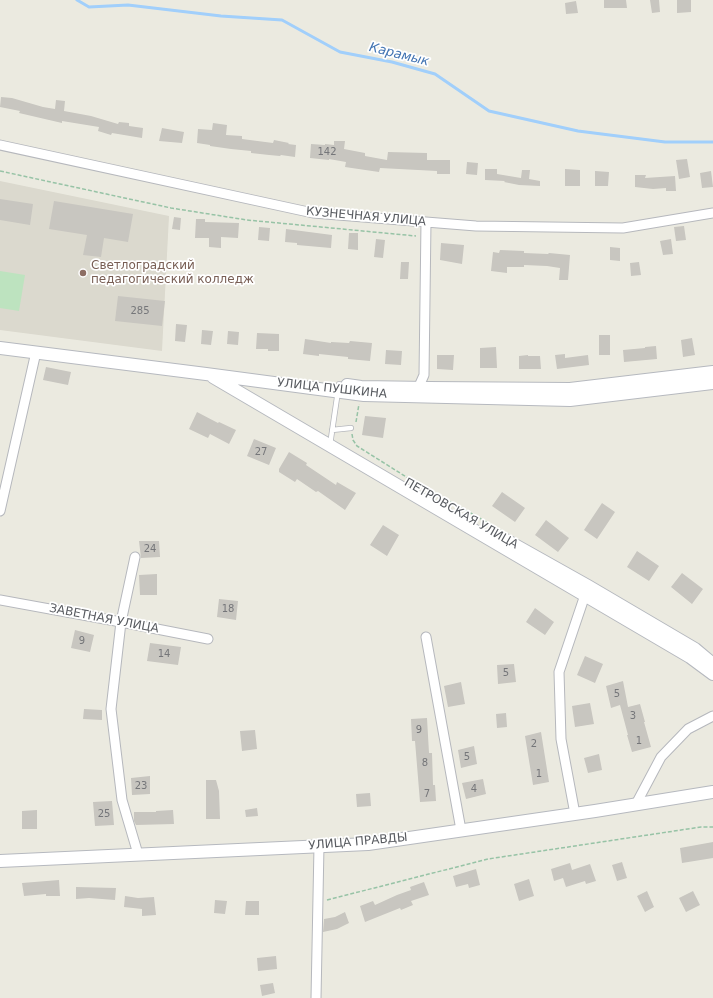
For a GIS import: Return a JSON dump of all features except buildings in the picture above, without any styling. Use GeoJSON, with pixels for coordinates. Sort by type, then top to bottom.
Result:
{"type":"FeatureCollection","features":[{"type":"Feature","properties":{"kind":"street","name":"КУЗНЕЧНАЯ УЛИЦА"},"geometry":{"type":"LineString","coordinates":[[0,145],[313,214],[476,226],[623,228],[713,212]]}},
{"type":"Feature","properties":{"kind":"street"},"geometry":{"type":"LineString","coordinates":[[417,392],[424,376],[426,222]]}},
{"type":"Feature","properties":{"kind":"street"},"geometry":{"type":"LineString","coordinates":[[0,340],[207,370],[331,438],[585,596],[690,657],[713,674]]}},
{"type":"Feature","properties":{"kind":"street","name":"УЛИЦА ПУШКИНА"},"geometry":{"type":"LineString","coordinates":[[0,348],[207,370],[339,388],[364,395],[417,392],[570,389],[713,372]]}},
{"type":"Feature","properties":{"kind":"street"},"geometry":{"type":"LineString","coordinates":[[0,511],[36,352]]}},
{"type":"Feature","properties":{"kind":"street","name":"УЛИЦА ПУШКИНА"},"geometry":{"type":"LineString","coordinates":[[207,370],[224,376],[339,388]]}},
{"type":"Feature","properties":{"kind":"street","name":"ПЕТРОВСКАЯ УЛИЦА"},"geometry":{"type":"LineString","coordinates":[[224,376],[695,649],[713,664]]}},
{"type":"Feature","properties":{"kind":"street","name":"УЛИЦА ПУШКИНА"},"geometry":{"type":"LineString","coordinates":[[417,392],[570,400],[713,383]]}},
{"type":"Feature","properties":{"kind":"street"},"geometry":{"type":"LineString","coordinates":[[135,557],[121,622],[111,709],[122,800],[138,854]]}},
{"type":"Feature","properties":{"kind":"street"},"geometry":{"type":"LineString","coordinates":[[575,814],[561,739],[559,672],[585,596]]}},
{"type":"Feature","properties":{"kind":"street","name":"ЗАВЕТНАЯ УЛИЦА"},"geometry":{"type":"LineString","coordinates":[[0,600],[208,639]]}},
{"type":"Feature","properties":{"kind":"street"},"geometry":{"type":"LineString","coordinates":[[426,637],[461,830]]}},
{"type":"Feature","properties":{"kind":"street"},"geometry":{"type":"LineString","coordinates":[[636,804],[660,757],[688,729],[713,716]]}},
{"type":"Feature","properties":{"kind":"street","name":"УЛИЦА ПРАВДЫ"},"geometry":{"type":"LineString","coordinates":[[0,861],[368,844],[713,792]]}},
{"type":"Feature","properties":{"kind":"street"},"geometry":{"type":"LineString","coordinates":[[316,998],[319,846]]}},
{"type":"Feature","properties":{"kind":"lane"},"geometry":{"type":"LineString","coordinates":[[331,438],[339,388]]}},
{"type":"Feature","properties":{"kind":"lane"},"geometry":{"type":"LineString","coordinates":[[331,438],[351,428]]}},
{"type":"Feature","properties":{"kind":"path"},"geometry":{"type":"LineString","coordinates":[[0,171],[171,208],[247,220],[426,237]]}},
{"type":"Feature","properties":{"kind":"path"},"geometry":{"type":"LineString","coordinates":[[318,902],[488,859],[701,826],[713,827]]}},
{"type":"Feature","properties":{"kind":"shaded area","name":"Светлоградский педагогический колледж"},"geometry":{"type":"Polygon","coordinates":[[[0,181],[169,216],[162,351],[0,330],[0,181]]]}},
{"type":"Feature","properties":{"kind":"green space"},"geometry":{"type":"Polygon","coordinates":[[[0,271],[25,275],[19,311],[0,308],[0,271]]]}},
{"type":"Feature","properties":{"kind":"waterway","name":"Карамык"},"geometry":{"type":"LineString","coordinates":[[77,0],[89,7],[128,5],[221,16],[282,20],[340,52],[392,62],[435,74],[489,111],[578,131],[665,142],[713,142]]}},
{"type":"Feature","properties":{"kind":"place","name":"Светлоградский педагогический колледж"},"geometry":{"type":"Point","coordinates":[83,273]}}]}
